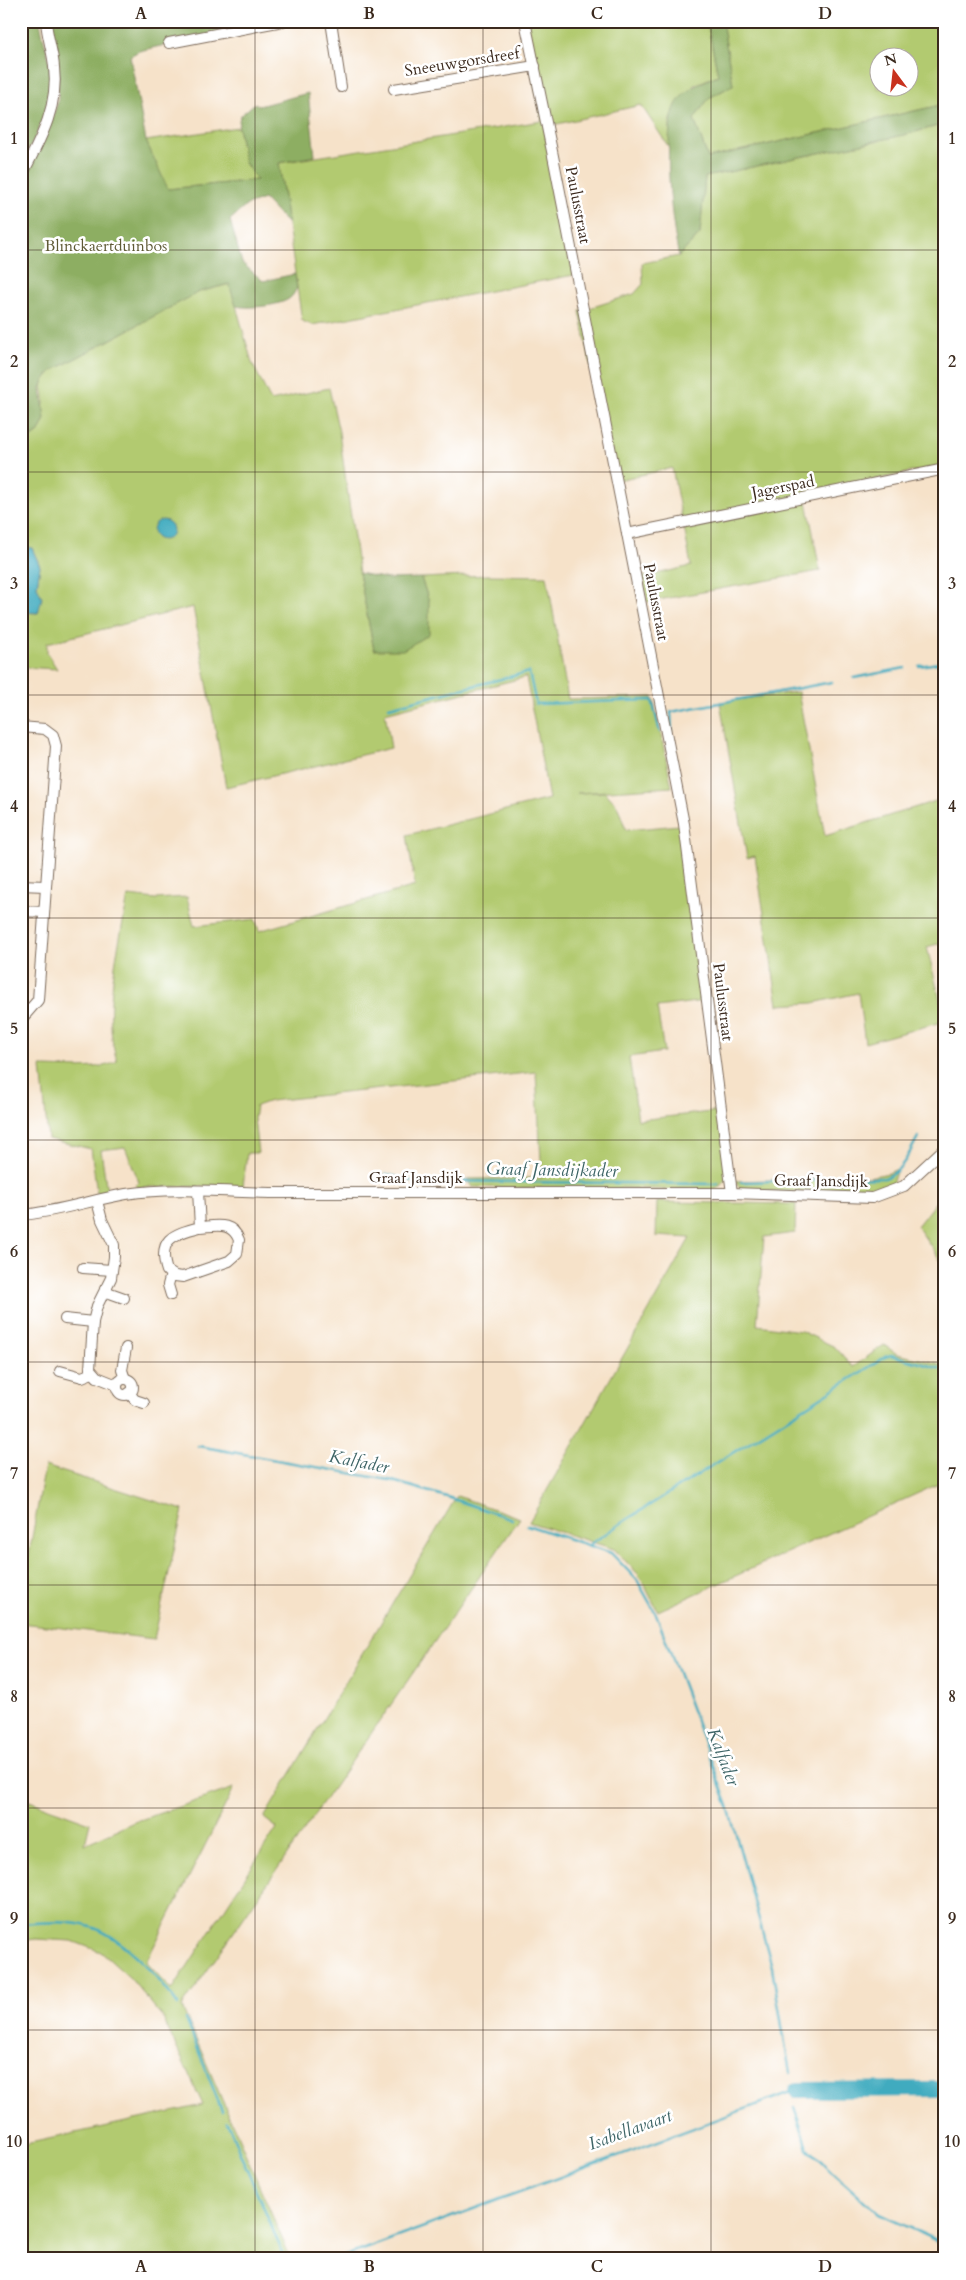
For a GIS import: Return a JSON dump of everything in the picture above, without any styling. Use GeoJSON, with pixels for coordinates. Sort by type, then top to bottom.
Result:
{"type":"FeatureCollection","features":[{"type":"Feature","properties":{"kind":"street"},"geometry":{"type":"LineString","coordinates":[[21,177],[47,124],[54,102],[55,68],[46,21]]}},
{"type":"Feature","properties":{"kind":"street"},"geometry":{"type":"LineString","coordinates":[[169,43],[283,21]]}},
{"type":"Feature","properties":{"kind":"street"},"geometry":{"type":"LineString","coordinates":[[331,21],[341,87]]}},
{"type":"Feature","properties":{"kind":"street","name":"Paulusstraat"},"geometry":{"type":"LineString","coordinates":[[525,21],[684,824],[732,1194]]}},
{"type":"Feature","properties":{"kind":"street","name":"Sneeuwgorsdreef"},"geometry":{"type":"LineString","coordinates":[[394,89],[535,66]]}},
{"type":"Feature","properties":{"kind":"street","name":"Jagerspad"},"geometry":{"type":"LineString","coordinates":[[627,534],[945,469]]}},
{"type":"Feature","properties":{"kind":"street"},"geometry":{"type":"LineString","coordinates":[[21,727],[45,729],[53,735],[56,746],[38,1000],[25,1015],[21,1016]]}},
{"type":"Feature","properties":{"kind":"street"},"geometry":{"type":"LineString","coordinates":[[21,885],[45,886]]}},
{"type":"Feature","properties":{"kind":"street"},"geometry":{"type":"LineString","coordinates":[[21,911],[44,912]]}},
{"type":"Feature","properties":{"kind":"street","name":"Graaf Jansdijk"},"geometry":{"type":"LineString","coordinates":[[21,1215],[55,1211],[143,1192],[732,1194],[872,1198],[904,1186],[945,1148]]}},
{"type":"Feature","properties":{"kind":"street"},"geometry":{"type":"LineString","coordinates":[[198,1191],[200,1227]]}},
{"type":"Feature","properties":{"kind":"street"},"geometry":{"type":"LineString","coordinates":[[92,1373],[90,1363],[92,1322],[112,1270],[114,1246],[102,1220],[97,1201]]}},
{"type":"Feature","properties":{"kind":"street"},"geometry":{"type":"LineString","coordinates":[[225,1225],[232,1228],[239,1240],[237,1254],[229,1260],[183,1277],[167,1271],[162,1251],[165,1243],[172,1236],[200,1227],[225,1225]]}},
{"type":"Feature","properties":{"kind":"street"},"geometry":{"type":"LineString","coordinates":[[83,1268],[112,1270]]}},
{"type":"Feature","properties":{"kind":"street"},"geometry":{"type":"LineString","coordinates":[[172,1274],[168,1285],[172,1295]]}},
{"type":"Feature","properties":{"kind":"street"},"geometry":{"type":"LineString","coordinates":[[105,1289],[124,1298]]}},
{"type":"Feature","properties":{"kind":"street"},"geometry":{"type":"LineString","coordinates":[[65,1319],[92,1322]]}},
{"type":"Feature","properties":{"kind":"street"},"geometry":{"type":"LineString","coordinates":[[121,1382],[126,1348]]}},
{"type":"Feature","properties":{"kind":"street"},"geometry":{"type":"LineString","coordinates":[[60,1371],[82,1377],[92,1373],[121,1382],[131,1382],[133,1386],[129,1393],[135,1400],[144,1403]]}},
{"type":"Feature","properties":{"kind":"green space"},"geometry":{"type":"Polygon","coordinates":[[[21,21],[40,21],[49,61],[51,81],[43,118],[21,165],[21,21]]]}},
{"type":"Feature","properties":{"kind":"green space","name":"Blinckaertduinbos"},"geometry":{"type":"Polygon","coordinates":[[[50,21],[269,21],[139,51],[130,56],[146,141],[168,189],[257,180],[245,163],[238,127],[240,116],[255,103],[259,106],[308,93],[315,156],[279,163],[288,224],[264,199],[247,205],[230,220],[242,263],[263,281],[295,274],[297,288],[291,297],[286,301],[272,305],[241,307],[236,306],[229,284],[199,292],[52,371],[44,380],[41,388],[45,419],[39,432],[21,445],[21,183],[47,132],[58,102],[58,70],[50,21]]]}},
{"type":"Feature","properties":{"kind":"green space"},"geometry":{"type":"Polygon","coordinates":[[[521,21],[707,21],[718,75],[694,85],[670,120],[670,149],[641,105],[544,127],[574,275],[312,325],[302,321],[279,163],[542,121],[521,21]]]}},
{"type":"Feature","properties":{"kind":"green space"},"geometry":{"type":"Polygon","coordinates":[[[707,21],[722,21],[733,85],[709,98],[694,119],[708,158],[945,104],[945,124],[904,135],[705,177],[700,234],[679,256],[673,223],[669,178],[669,134],[672,116],[677,103],[685,93],[718,75],[707,21]]]}},
{"type":"Feature","properties":{"kind":"green space"},"geometry":{"type":"Polygon","coordinates":[[[722,21],[945,21],[945,104],[708,158],[694,119],[709,98],[733,85],[722,21]]]}},
{"type":"Feature","properties":{"kind":"green space"},"geometry":{"type":"Polygon","coordinates":[[[945,124],[945,465],[682,520],[672,468],[614,481],[580,311],[634,294],[643,284],[642,263],[679,256],[700,234],[705,177],[904,135],[945,124]]]}},
{"type":"Feature","properties":{"kind":"green space"},"geometry":{"type":"Polygon","coordinates":[[[238,127],[245,163],[257,180],[167,189],[146,141],[238,127]]]}},
{"type":"Feature","properties":{"kind":"green space"},"geometry":{"type":"Polygon","coordinates":[[[230,284],[252,363],[271,401],[329,388],[339,432],[359,573],[374,650],[429,601],[421,578],[489,575],[547,576],[568,699],[653,697],[672,787],[577,793],[605,792],[617,805],[626,830],[679,825],[704,1001],[657,1007],[664,1052],[629,1057],[638,1120],[720,1111],[728,1177],[718,1188],[712,1191],[472,1187],[469,1179],[542,1178],[536,1072],[270,1101],[256,1106],[254,1119],[258,1153],[247,1153],[243,1186],[137,1187],[136,1185],[139,1182],[125,1147],[101,1150],[107,1191],[97,1193],[91,1149],[48,1139],[41,1067],[92,1067],[111,1064],[117,1061],[113,1042],[111,1000],[116,957],[128,896],[156,899],[187,897],[194,926],[255,919],[259,931],[415,886],[407,835],[549,799],[526,677],[385,713],[391,748],[226,787],[193,607],[47,643],[47,653],[57,669],[21,667],[21,612],[38,613],[37,587],[40,566],[32,548],[21,547],[21,445],[39,432],[44,404],[42,387],[44,381],[52,371],[199,292],[230,284]]]}},
{"type":"Feature","properties":{"kind":"green space"},"geometry":{"type":"Polygon","coordinates":[[[807,501],[820,571],[647,602],[643,577],[691,566],[684,527],[807,501]]]}},
{"type":"Feature","properties":{"kind":"green space"},"geometry":{"type":"Polygon","coordinates":[[[359,573],[388,579],[421,578],[429,601],[429,634],[403,650],[374,650],[359,573]]]}},
{"type":"Feature","properties":{"kind":"green space"},"geometry":{"type":"Polygon","coordinates":[[[798,692],[825,836],[945,798],[945,942],[927,947],[945,1021],[865,1043],[858,993],[813,1003],[778,1005],[755,856],[747,858],[720,702],[798,692]]]}},
{"type":"Feature","properties":{"kind":"green space"},"geometry":{"type":"Polygon","coordinates":[[[897,1169],[892,1184],[871,1193],[746,1191],[739,1187],[735,1181],[869,1177],[889,1173],[897,1169]]]}},
{"type":"Feature","properties":{"kind":"green space"},"geometry":{"type":"Polygon","coordinates":[[[945,1190],[945,1267],[917,1226],[945,1190]]]}},
{"type":"Feature","properties":{"kind":"green space"},"geometry":{"type":"Polygon","coordinates":[[[657,1202],[796,1204],[795,1233],[764,1237],[757,1325],[801,1331],[835,1347],[853,1367],[884,1345],[897,1354],[945,1365],[945,1481],[658,1611],[639,1575],[614,1549],[529,1522],[690,1238],[656,1236],[657,1202]]]}},
{"type":"Feature","properties":{"kind":"green space"},"geometry":{"type":"Polygon","coordinates":[[[45,1466],[183,1510],[154,1639],[21,1623],[21,1598],[45,1466]]]}},
{"type":"Feature","properties":{"kind":"green space"},"geometry":{"type":"Polygon","coordinates":[[[457,1496],[520,1518],[182,2007],[291,2259],[21,2259],[21,2145],[203,2105],[162,2016],[130,1978],[101,1952],[72,1941],[36,1939],[21,1941],[21,1798],[90,1823],[85,1844],[134,1822],[234,1788],[146,1962],[172,1990],[277,1828],[264,1818],[457,1496]]]}},
{"type":"Feature","properties":{"kind":"water"},"geometry":{"type":"Polygon","coordinates":[[[163,520],[170,523],[173,530],[170,537],[163,540],[156,537],[153,530],[156,523],[163,520]]]}},
{"type":"Feature","properties":{"kind":"water"},"geometry":{"type":"Polygon","coordinates":[[[21,547],[32,548],[40,566],[37,586],[42,598],[38,613],[21,612],[21,547]]]}},
{"type":"Feature","properties":{"kind":"waterway"},"geometry":{"type":"LineString","coordinates":[[919,666],[945,662]]}},
{"type":"Feature","properties":{"kind":"waterway"},"geometry":{"type":"LineString","coordinates":[[854,678],[905,668]]}},
{"type":"Feature","properties":{"kind":"waterway"},"geometry":{"type":"LineString","coordinates":[[389,707],[529,672],[536,704],[652,700],[660,732]]}},
{"type":"Feature","properties":{"kind":"waterway"},"geometry":{"type":"LineString","coordinates":[[672,731],[671,712],[832,682]]}},
{"type":"Feature","properties":{"kind":"waterway","name":"Graaf Jansdijkader"},"geometry":{"type":"LineString","coordinates":[[741,1182],[885,1178],[901,1166],[918,1137]]}},
{"type":"Feature","properties":{"kind":"waterway","name":"Graaf Jansdijkader"},"geometry":{"type":"LineString","coordinates":[[386,1174],[411,1181],[718,1184]]}},
{"type":"Feature","properties":{"kind":"waterway"},"geometry":{"type":"LineString","coordinates":[[589,1545],[885,1357],[891,1355],[945,1370]]}},
{"type":"Feature","properties":{"kind":"waterway","name":"Kalfader"},"geometry":{"type":"LineString","coordinates":[[198,1446],[389,1480],[512,1519]]}},
{"type":"Feature","properties":{"kind":"waterway","name":"Kalfader"},"geometry":{"type":"LineString","coordinates":[[527,1525],[611,1553],[637,1580],[656,1614],[728,1806],[772,1967],[790,2073]]}},
{"type":"Feature","properties":{"kind":"waterway"},"geometry":{"type":"LineString","coordinates":[[21,1924],[67,1923],[85,1925],[106,1933],[141,1961],[178,2005]]}},
{"type":"Feature","properties":{"kind":"waterway"},"geometry":{"type":"LineString","coordinates":[[186,2019],[222,2111]]}},
{"type":"Feature","properties":{"kind":"waterway","name":"Isabellavaart"},"geometry":{"type":"LineString","coordinates":[[797,2090],[945,2089]]}},
{"type":"Feature","properties":{"kind":"waterway","name":"Isabellavaart"},"geometry":{"type":"LineString","coordinates":[[337,2259],[797,2090]]}},
{"type":"Feature","properties":{"kind":"waterway"},"geometry":{"type":"LineString","coordinates":[[794,2108],[808,2148],[835,2175],[879,2214],[945,2244]]}},
{"type":"Feature","properties":{"kind":"waterway"},"geometry":{"type":"LineString","coordinates":[[227,2122],[284,2256]]}}]}
